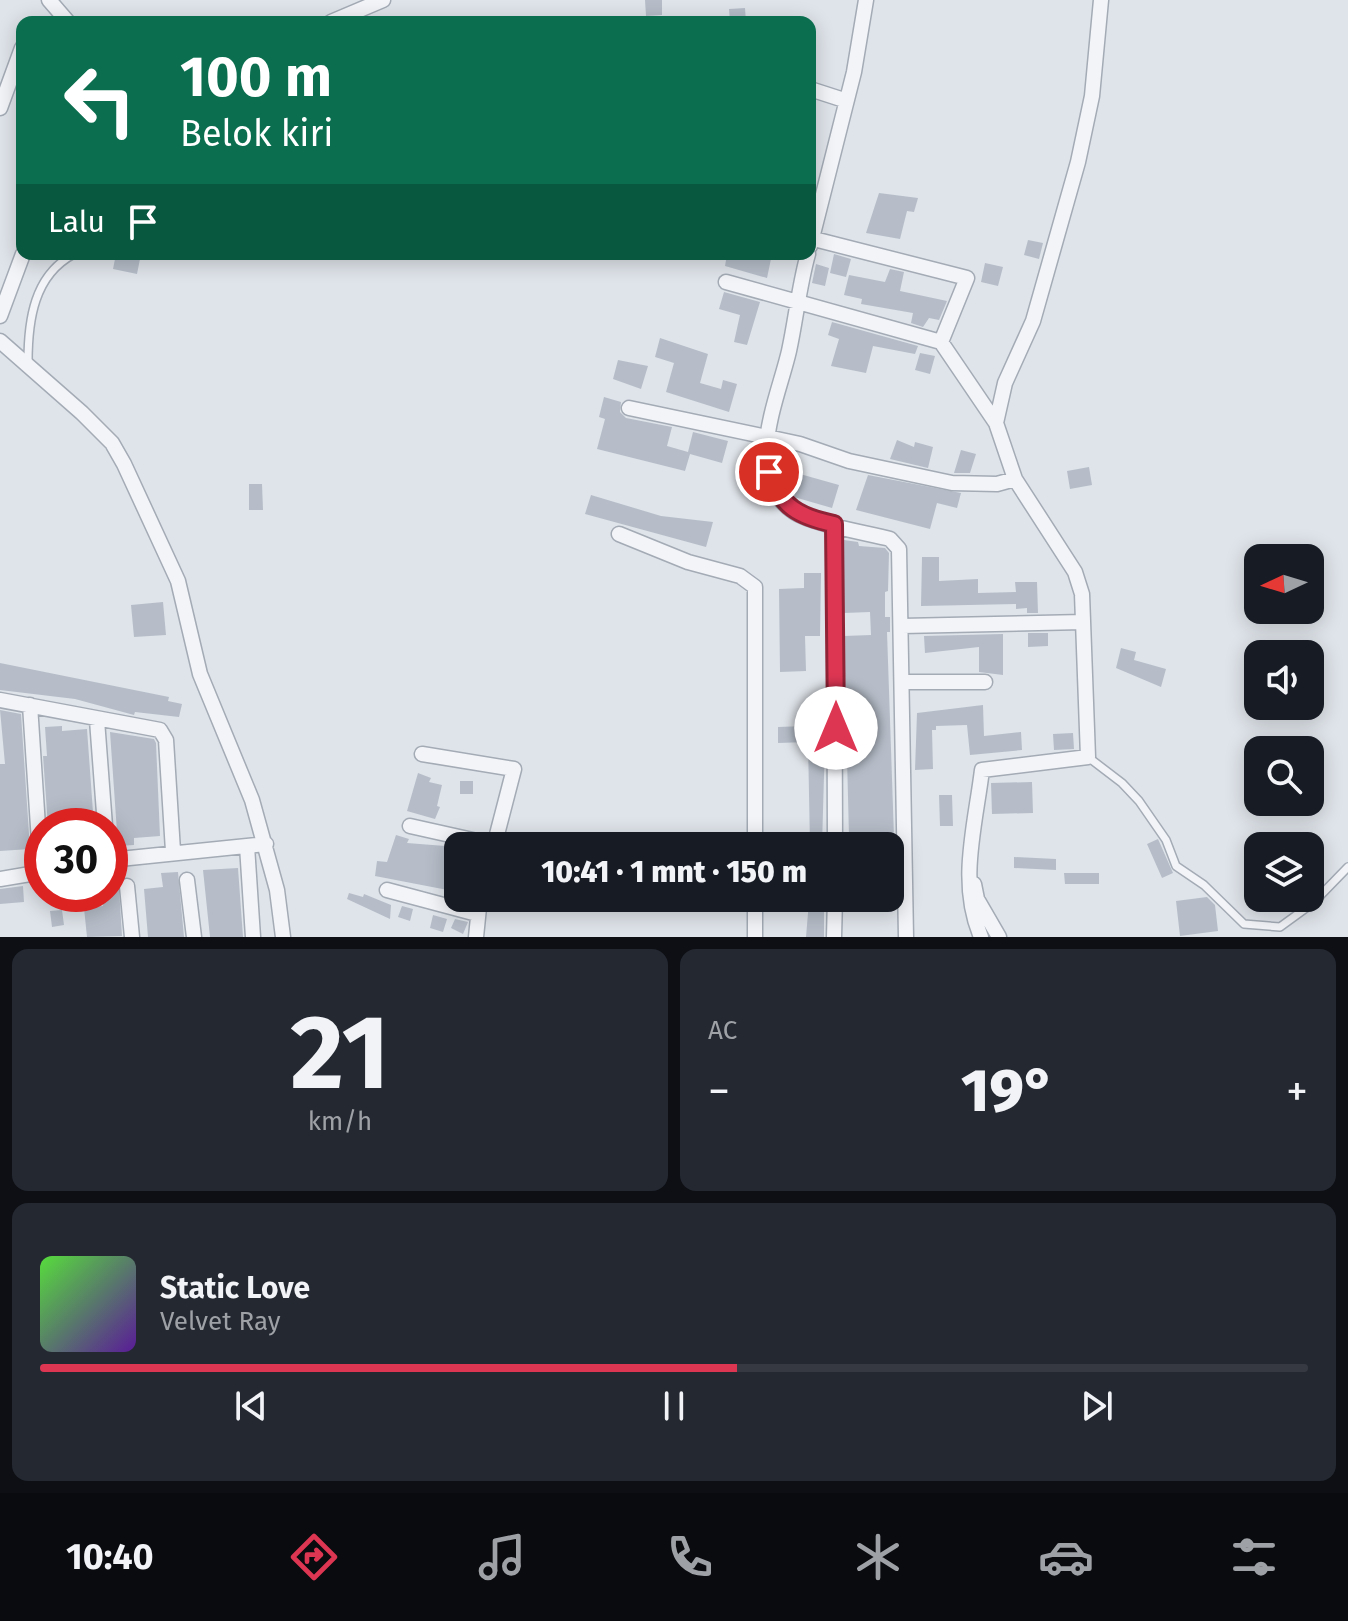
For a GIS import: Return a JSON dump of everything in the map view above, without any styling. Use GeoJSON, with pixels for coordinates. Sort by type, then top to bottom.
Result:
{"type":"FeatureCollection","features":[{"type":"Feature","properties":{"kind":"street"},"geometry":{"type":"LineString","coordinates":[[49,0],[63,16]]}},
{"type":"Feature","properties":{"kind":"street"},"geometry":{"type":"LineString","coordinates":[[345,16],[383,0]]}},
{"type":"Feature","properties":{"kind":"street"},"geometry":{"type":"LineString","coordinates":[[816,220],[844,100],[854,72],[866,0]]}},
{"type":"Feature","properties":{"kind":"street"},"geometry":{"type":"LineString","coordinates":[[996,423],[1005,383],[1033,321],[1078,162],[1092,96],[1101,0]]}},
{"type":"Feature","properties":{"kind":"street"},"geometry":{"type":"LineString","coordinates":[[0,108],[16,64]]}},
{"type":"Feature","properties":{"kind":"street"},"geometry":{"type":"LineString","coordinates":[[816,91],[844,100]]}},
{"type":"Feature","properties":{"kind":"street"},"geometry":{"type":"LineString","coordinates":[[816,242],[967,278],[941,342]]}},
{"type":"Feature","properties":{"kind":"street"},"geometry":{"type":"LineString","coordinates":[[0,316],[21,260]]}},
{"type":"Feature","properties":{"kind":"street"},"geometry":{"type":"LineString","coordinates":[[807,260],[800,301],[768,425],[769,472],[775,492],[795,513],[896,542],[899,549],[906,937]]}},
{"type":"Feature","properties":{"kind":"street"},"geometry":{"type":"LineString","coordinates":[[726,282],[941,342],[996,423],[1015,479],[1075,572],[1082,594],[1088,757],[982,770],[970,860],[969,904],[981,937]]}},
{"type":"Feature","properties":{"kind":"street"},"geometry":{"type":"LineString","coordinates":[[0,341],[112,443],[124,464],[178,581],[200,674],[226,730],[266,844],[277,890],[283,937]]}},
{"type":"Feature","properties":{"kind":"street"},"geometry":{"type":"LineString","coordinates":[[629,408],[952,483],[997,484],[1015,479]]}},
{"type":"Feature","properties":{"kind":"street"},"geometry":{"type":"LineString","coordinates":[[834,524],[835,832]]}},
{"type":"Feature","properties":{"kind":"street"},"geometry":{"type":"LineString","coordinates":[[619,534],[688,562],[740,576],[755,587],[755,832]]}},
{"type":"Feature","properties":{"kind":"street"},"geometry":{"type":"LineString","coordinates":[[902,626],[1083,622]]}},
{"type":"Feature","properties":{"kind":"street"},"geometry":{"type":"LineString","coordinates":[[903,682],[985,682]]}},
{"type":"Feature","properties":{"kind":"street"},"geometry":{"type":"LineString","coordinates":[[0,700],[163,733],[173,851]]}},
{"type":"Feature","properties":{"kind":"street"},"geometry":{"type":"LineString","coordinates":[[30,705],[37,808]]}},
{"type":"Feature","properties":{"kind":"street"},"geometry":{"type":"LineString","coordinates":[[97,720],[104,808]]}},
{"type":"Feature","properties":{"kind":"street"},"geometry":{"type":"LineString","coordinates":[[422,754],[514,769],[498,832]]}},
{"type":"Feature","properties":{"kind":"street"},"geometry":{"type":"LineString","coordinates":[[410,826],[444,834]]}},
{"type":"Feature","properties":{"kind":"street"},"geometry":{"type":"LineString","coordinates":[[128,857],[266,844]]}},
{"type":"Feature","properties":{"kind":"street"},"geometry":{"type":"LineString","coordinates":[[247,846],[253,937]]}},
{"type":"Feature","properties":{"kind":"street"},"geometry":{"type":"LineString","coordinates":[[970,860],[977,899],[999,937]]}},
{"type":"Feature","properties":{"kind":"street"},"geometry":{"type":"LineString","coordinates":[[0,879],[24,875]]}},
{"type":"Feature","properties":{"kind":"street"},"geometry":{"type":"LineString","coordinates":[[187,880],[194,937]]}},
{"type":"Feature","properties":{"kind":"street"},"geometry":{"type":"LineString","coordinates":[[387,890],[477,914],[476,937]]}},
{"type":"Feature","properties":{"kind":"street"},"geometry":{"type":"LineString","coordinates":[[128,896],[132,937]]}},
{"type":"Feature","properties":{"kind":"street"},"geometry":{"type":"LineString","coordinates":[[755,912],[755,937]]}},
{"type":"Feature","properties":{"kind":"street"},"geometry":{"type":"LineString","coordinates":[[834,937],[835,912]]}},
{"type":"Feature","properties":{"kind":"lane"},"geometry":{"type":"LineString","coordinates":[[28,364],[32,319],[45,275],[66,260]]}},
{"type":"Feature","properties":{"kind":"lane"},"geometry":{"type":"LineString","coordinates":[[1088,757],[1122,783],[1139,801],[1166,840],[1176,866],[1204,885],[1244,924],[1280,927],[1313,903],[1348,867]]}},
{"type":"Feature","properties":{"kind":"building"},"geometry":{"type":"Polygon","coordinates":[[[645,0],[662,0],[662,15],[646,16],[645,0]]]}},
{"type":"Feature","properties":{"kind":"building"},"geometry":{"type":"Polygon","coordinates":[[[745,8],[746,16],[730,16],[729,9],[745,8]]]}},
{"type":"Feature","properties":{"kind":"building"},"geometry":{"type":"Polygon","coordinates":[[[879,193],[918,198],[914,212],[907,211],[900,239],[866,233],[879,193]]]}},
{"type":"Feature","properties":{"kind":"building"},"geometry":{"type":"Polygon","coordinates":[[[1028,240],[1043,243],[1039,259],[1024,255],[1028,240]]]}},
{"type":"Feature","properties":{"kind":"building"},"geometry":{"type":"Polygon","coordinates":[[[834,254],[851,259],[846,277],[830,273],[834,254]]]}},
{"type":"Feature","properties":{"kind":"building"},"geometry":{"type":"Polygon","coordinates":[[[115,260],[140,260],[137,274],[113,269],[115,260]]]}},
{"type":"Feature","properties":{"kind":"building"},"geometry":{"type":"Polygon","coordinates":[[[726,260],[771,260],[767,278],[725,266],[726,260]]]}},
{"type":"Feature","properties":{"kind":"building"},"geometry":{"type":"Polygon","coordinates":[[[985,263],[1003,267],[998,286],[981,282],[985,263]]]}},
{"type":"Feature","properties":{"kind":"building"},"geometry":{"type":"Polygon","coordinates":[[[816,264],[829,268],[825,286],[812,283],[816,264]]]}},
{"type":"Feature","properties":{"kind":"building"},"geometry":{"type":"Polygon","coordinates":[[[890,269],[904,272],[900,291],[947,301],[939,320],[929,318],[923,327],[911,323],[913,313],[861,304],[862,299],[844,295],[849,275],[885,282],[890,269]]]}},
{"type":"Feature","properties":{"kind":"building"},"geometry":{"type":"Polygon","coordinates":[[[724,292],[760,302],[747,345],[734,342],[740,315],[719,309],[724,292]]]}},
{"type":"Feature","properties":{"kind":"building"},"geometry":{"type":"Polygon","coordinates":[[[832,322],[918,346],[915,354],[873,346],[866,373],[831,366],[839,339],[828,335],[832,322]]]}},
{"type":"Feature","properties":{"kind":"building"},"geometry":{"type":"Polygon","coordinates":[[[660,338],[708,354],[700,383],[721,389],[723,380],[737,384],[729,412],[666,392],[674,363],[655,357],[660,338]]]}},
{"type":"Feature","properties":{"kind":"building"},"geometry":{"type":"Polygon","coordinates":[[[920,353],[935,356],[930,374],[915,370],[920,353]]]}},
{"type":"Feature","properties":{"kind":"building"},"geometry":{"type":"Polygon","coordinates":[[[618,360],[648,366],[641,389],[613,379],[618,360]]]}},
{"type":"Feature","properties":{"kind":"building"},"geometry":{"type":"Polygon","coordinates":[[[604,397],[621,402],[620,412],[626,418],[672,427],[667,446],[688,452],[693,432],[728,441],[722,463],[690,454],[685,471],[597,449],[605,419],[599,417],[604,397]]]}},
{"type":"Feature","properties":{"kind":"building"},"geometry":{"type":"Polygon","coordinates":[[[897,440],[914,447],[915,442],[933,447],[928,468],[890,459],[897,440]]]}},
{"type":"Feature","properties":{"kind":"building"},"geometry":{"type":"Polygon","coordinates":[[[961,450],[976,454],[970,473],[954,473],[961,450]]]}},
{"type":"Feature","properties":{"kind":"building"},"geometry":{"type":"Polygon","coordinates":[[[1089,467],[1092,485],[1070,489],[1067,471],[1089,467]]]}},
{"type":"Feature","properties":{"kind":"building"},"geometry":{"type":"Polygon","coordinates":[[[800,474],[839,485],[832,508],[794,497],[800,474]]]}},
{"type":"Feature","properties":{"kind":"building"},"geometry":{"type":"Polygon","coordinates":[[[868,475],[961,493],[957,508],[937,503],[930,529],[856,510],[868,475]]]}},
{"type":"Feature","properties":{"kind":"building"},"geometry":{"type":"Polygon","coordinates":[[[249,484],[262,484],[263,510],[249,510],[249,484]]]}},
{"type":"Feature","properties":{"kind":"building"},"geometry":{"type":"Polygon","coordinates":[[[591,495],[661,516],[713,522],[706,547],[585,514],[591,495]]]}},
{"type":"Feature","properties":{"kind":"building"},"geometry":{"type":"Polygon","coordinates":[[[844,540],[858,542],[859,546],[885,548],[889,553],[885,617],[890,617],[890,632],[887,632],[894,832],[849,832],[844,636],[871,635],[870,612],[844,613],[844,540]]]}},
{"type":"Feature","properties":{"kind":"building"},"geometry":{"type":"Polygon","coordinates":[[[922,557],[939,557],[939,581],[978,579],[978,593],[1016,592],[1015,582],[1037,582],[1038,613],[1027,613],[1027,608],[1016,609],[1016,604],[921,606],[922,557]]]}},
{"type":"Feature","properties":{"kind":"building"},"geometry":{"type":"Polygon","coordinates":[[[804,573],[821,573],[820,636],[805,636],[806,671],[780,672],[779,589],[804,588],[804,573]]]}},
{"type":"Feature","properties":{"kind":"building"},"geometry":{"type":"Polygon","coordinates":[[[163,602],[166,635],[134,637],[131,605],[163,602]]]}},
{"type":"Feature","properties":{"kind":"building"},"geometry":{"type":"Polygon","coordinates":[[[1028,633],[1048,633],[1048,646],[1028,647],[1028,633]]]}},
{"type":"Feature","properties":{"kind":"building"},"geometry":{"type":"Polygon","coordinates":[[[1003,634],[1003,675],[979,672],[979,647],[925,653],[924,636],[1003,634]]]}},
{"type":"Feature","properties":{"kind":"building"},"geometry":{"type":"Polygon","coordinates":[[[1121,648],[1136,652],[1134,660],[1166,669],[1161,687],[1116,668],[1121,648]]]}},
{"type":"Feature","properties":{"kind":"building"},"geometry":{"type":"Polygon","coordinates":[[[0,663],[169,697],[168,701],[182,704],[179,717],[135,712],[134,715],[75,699],[0,690],[0,663]]]}},
{"type":"Feature","properties":{"kind":"building"},"geometry":{"type":"Polygon","coordinates":[[[805,701],[821,701],[825,741],[822,832],[810,832],[808,742],[778,743],[778,727],[805,726],[805,701]]]}},
{"type":"Feature","properties":{"kind":"building"},"geometry":{"type":"Polygon","coordinates":[[[983,705],[984,736],[1021,732],[1022,750],[970,755],[967,725],[936,726],[936,730],[932,730],[933,769],[915,770],[917,713],[983,705]]]}},
{"type":"Feature","properties":{"kind":"building"},"geometry":{"type":"Polygon","coordinates":[[[0,710],[21,714],[27,808],[24,808],[24,849],[0,851],[0,764],[5,764],[0,710]]]}},
{"type":"Feature","properties":{"kind":"building"},"geometry":{"type":"Polygon","coordinates":[[[62,726],[62,731],[87,729],[93,808],[47,808],[43,756],[47,756],[45,727],[62,726]]]}},
{"type":"Feature","properties":{"kind":"building"},"geometry":{"type":"Polygon","coordinates":[[[110,732],[154,739],[160,836],[134,838],[134,845],[128,845],[128,808],[115,808],[110,732]]]}},
{"type":"Feature","properties":{"kind":"building"},"geometry":{"type":"Polygon","coordinates":[[[1073,733],[1074,749],[1054,750],[1053,734],[1073,733]]]}},
{"type":"Feature","properties":{"kind":"building"},"geometry":{"type":"Polygon","coordinates":[[[418,773],[431,778],[429,782],[442,785],[437,806],[440,807],[435,819],[407,811],[418,773]]]}},
{"type":"Feature","properties":{"kind":"building"},"geometry":{"type":"Polygon","coordinates":[[[460,781],[473,781],[473,794],[460,794],[460,781]]]}},
{"type":"Feature","properties":{"kind":"building"},"geometry":{"type":"Polygon","coordinates":[[[1032,782],[1033,813],[992,814],[991,783],[1032,782]]]}},
{"type":"Feature","properties":{"kind":"building"},"geometry":{"type":"Polygon","coordinates":[[[939,795],[952,795],[953,826],[940,826],[939,795]]]}},
{"type":"Feature","properties":{"kind":"building"},"geometry":{"type":"Polygon","coordinates":[[[396,835],[409,839],[407,843],[444,846],[444,889],[375,876],[377,861],[387,862],[396,835]]]}},
{"type":"Feature","properties":{"kind":"building"},"geometry":{"type":"Polygon","coordinates":[[[1158,839],[1173,873],[1162,878],[1147,844],[1158,839]]]}},
{"type":"Feature","properties":{"kind":"building"},"geometry":{"type":"Polygon","coordinates":[[[1014,857],[1056,859],[1056,870],[1014,868],[1014,857]]]}},
{"type":"Feature","properties":{"kind":"building"},"geometry":{"type":"Polygon","coordinates":[[[238,868],[243,937],[210,937],[203,870],[238,868]]]}},
{"type":"Feature","properties":{"kind":"building"},"geometry":{"type":"Polygon","coordinates":[[[178,872],[184,937],[148,937],[144,889],[163,887],[161,873],[178,872]]]}},
{"type":"Feature","properties":{"kind":"building"},"geometry":{"type":"Polygon","coordinates":[[[1064,873],[1099,873],[1099,884],[1065,884],[1064,873]]]}},
{"type":"Feature","properties":{"kind":"building"},"geometry":{"type":"Polygon","coordinates":[[[23,886],[24,902],[0,904],[0,889],[23,886]]]}},
{"type":"Feature","properties":{"kind":"building"},"geometry":{"type":"Polygon","coordinates":[[[349,893],[363,897],[364,894],[391,905],[390,919],[347,899],[349,893]]]}},
{"type":"Feature","properties":{"kind":"building"},"geometry":{"type":"Polygon","coordinates":[[[1207,897],[1215,905],[1218,931],[1180,936],[1176,901],[1207,897]]]}},
{"type":"Feature","properties":{"kind":"building"},"geometry":{"type":"Polygon","coordinates":[[[402,906],[413,909],[410,921],[398,917],[402,906]]]}},
{"type":"Feature","properties":{"kind":"building"},"geometry":{"type":"Polygon","coordinates":[[[50,912],[62,912],[64,925],[52,927],[50,912]]]}},
{"type":"Feature","properties":{"kind":"building"},"geometry":{"type":"Polygon","coordinates":[[[84,912],[120,912],[122,936],[87,937],[84,912]]]}},
{"type":"Feature","properties":{"kind":"building"},"geometry":{"type":"Polygon","coordinates":[[[808,912],[824,912],[824,937],[806,937],[808,912]]]}},
{"type":"Feature","properties":{"kind":"building"},"geometry":{"type":"Polygon","coordinates":[[[433,915],[447,919],[443,932],[430,928],[433,915]]]}},
{"type":"Feature","properties":{"kind":"building"},"geometry":{"type":"Polygon","coordinates":[[[455,919],[468,922],[463,934],[451,928],[455,919]]]}},
{"type":"Feature","properties":{"kind":"route"},"geometry":{"type":"LineString","coordinates":[[769,472],[775,492],[795,513],[834,524],[836,728]]}}]}
